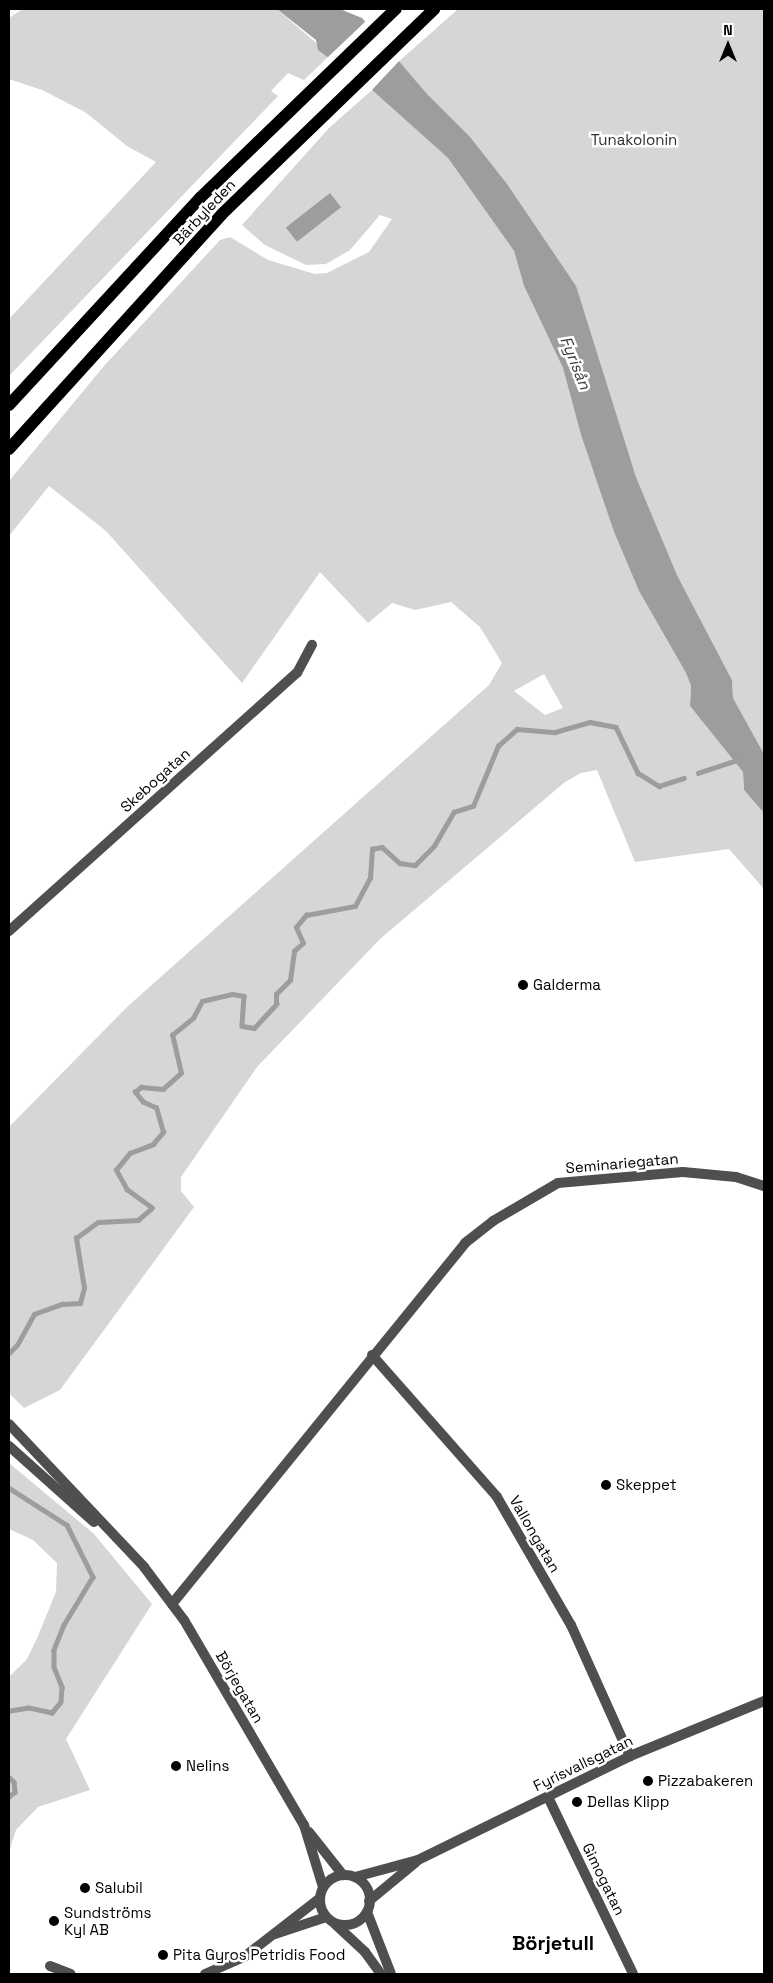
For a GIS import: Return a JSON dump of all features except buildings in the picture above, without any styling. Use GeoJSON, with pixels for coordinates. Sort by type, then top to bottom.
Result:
{"type":"FeatureCollection","features":[{"type":"Feature","properties":{"kind":"main road","name":"Bärbyleden"},"geometry":{"type":"LineString","coordinates":[[9,405],[200,198],[271,127],[396,9]]}},
{"type":"Feature","properties":{"kind":"main road","name":"Bärbyleden"},"geometry":{"type":"LineString","coordinates":[[9,449],[222,214],[290,146],[434,9]]}},
{"type":"Feature","properties":{"kind":"street","name":"Skebogatan"},"geometry":{"type":"LineString","coordinates":[[9,931],[297,673],[312,645]]}},
{"type":"Feature","properties":{"kind":"street","name":"Seminariegatan"},"geometry":{"type":"LineString","coordinates":[[172,1604],[372,1355],[465,1243],[518,1204],[558,1183],[683,1172],[736,1177],[764,1186]]}},
{"type":"Feature","properties":{"kind":"street","name":"Vallongatan"},"geometry":{"type":"LineString","coordinates":[[372,1355],[497,1497],[571,1625],[630,1756]]}},
{"type":"Feature","properties":{"kind":"street","name":"Börjegatan"},"geometry":{"type":"LineString","coordinates":[[9,1424],[144,1567],[172,1604],[304,1825],[343,1875]]}},
{"type":"Feature","properties":{"kind":"street","name":"Börjegatan"},"geometry":{"type":"LineString","coordinates":[[9,1446],[144,1567]]}},
{"type":"Feature","properties":{"kind":"street","name":"Fyrisvallsgatan"},"geometry":{"type":"LineString","coordinates":[[355,1877],[418,1860],[630,1756],[764,1701]]}},
{"type":"Feature","properties":{"kind":"street","name":"Gimogatan"},"geometry":{"type":"LineString","coordinates":[[548,1797],[633,1974]]}},
{"type":"Feature","properties":{"kind":"street","name":"Börjegatan"},"geometry":{"type":"LineString","coordinates":[[304,1825],[323,1887]]}},
{"type":"Feature","properties":{"kind":"street","name":"Fyrisvallsgatan"},"geometry":{"type":"LineString","coordinates":[[369,1901],[418,1860]]}},
{"type":"Feature","properties":{"kind":"street"},"geometry":{"type":"LineString","coordinates":[[205,1974],[244,1957],[320,1898],[323,1887],[330,1879],[343,1875],[355,1877],[365,1886],[369,1901],[367,1912],[391,1974]]}},
{"type":"Feature","properties":{"kind":"street"},"geometry":{"type":"LineString","coordinates":[[320,1898],[330,1920],[365,1952],[382,1974]]}},
{"type":"Feature","properties":{"kind":"street"},"geometry":{"type":"LineString","coordinates":[[272,1935],[330,1920],[355,1923],[367,1912]]}},
{"type":"Feature","properties":{"kind":"street"},"geometry":{"type":"LineString","coordinates":[[50,1966],[71,1974]]}},
{"type":"Feature","properties":{"kind":"green space"},"geometry":{"type":"Polygon","coordinates":[[[23,9],[277,9],[330,55],[304,80],[288,73],[271,91],[278,96],[9,376],[9,319],[156,162],[127,146],[85,112],[42,90],[9,79],[9,18],[23,9]]]}},
{"type":"Feature","properties":{"kind":"green space","name":"Tunakolonin"},"geometry":{"type":"Polygon","coordinates":[[[458,9],[764,9],[764,754],[733,698],[732,680],[677,575],[636,477],[614,409],[396,64],[458,9]]]}},
{"type":"Feature","properties":{"kind":"green space"},"geometry":{"type":"Polygon","coordinates":[[[372,90],[448,158],[514,251],[524,286],[563,368],[581,435],[614,532],[639,591],[686,673],[691,686],[690,706],[743,772],[744,790],[764,813],[764,889],[729,849],[635,862],[597,770],[581,773],[565,782],[380,939],[257,1067],[181,1177],[181,1191],[194,1207],[60,1390],[24,1408],[9,1393],[9,1127],[128,1006],[489,685],[502,663],[480,627],[451,602],[415,610],[392,603],[368,623],[320,572],[242,683],[106,531],[49,486],[9,536],[9,481],[104,366],[220,240],[230,237],[268,260],[315,274],[327,273],[369,252],[392,219],[380,215],[350,250],[326,264],[306,265],[265,245],[242,225],[329,128],[372,90]],[[544,674],[514,691],[545,715],[563,708],[544,674]]]}},
{"type":"Feature","properties":{"kind":"green space"},"geometry":{"type":"Polygon","coordinates":[[[9,1463],[94,1534],[152,1604],[66,1739],[90,1790],[38,1807],[16,1830],[9,1852],[9,1677],[27,1659],[38,1636],[56,1592],[57,1563],[33,1540],[9,1529],[9,1463]]]}},
{"type":"Feature","properties":{"kind":"water","name":"Fyrisån"},"geometry":{"type":"Polygon","coordinates":[[[277,9],[340,9],[362,18],[427,94],[470,137],[507,184],[576,286],[636,477],[677,575],[732,680],[733,698],[764,754],[764,813],[744,790],[743,772],[690,706],[691,686],[686,673],[639,591],[614,532],[581,435],[563,368],[524,286],[514,251],[448,158],[372,90],[318,50],[316,40],[277,9]]]}},
{"type":"Feature","properties":{"kind":"water"},"geometry":{"type":"Polygon","coordinates":[[[330,193],[341,207],[297,242],[286,227],[330,193]]]}},
{"type":"Feature","properties":{"kind":"pier"},"geometry":{"type":"Polygon","coordinates":[[[367,20],[401,59],[370,92],[326,59],[367,20]]]}},
{"type":"Feature","properties":{"kind":"waterway"},"geometry":{"type":"LineString","coordinates":[[9,1353],[17,1345],[34,1314],[62,1304],[80,1303],[84,1288],[76,1238],[98,1222],[138,1220],[152,1208],[127,1190],[116,1170],[130,1153],[153,1144],[163,1132],[156,1108],[143,1102],[135,1092],[141,1087],[163,1089],[181,1073],[172,1035],[193,1018],[202,1001],[232,994],[244,996],[242,1026],[254,1028],[276,1004],[276,994],[290,980],[294,951],[303,943],[296,927],[306,915],[355,906],[370,878],[372,849],[382,847],[400,863],[415,865],[434,846],[454,812],[473,806],[498,746],[517,729],[555,732],[590,722],[616,727],[638,773],[659,786],[684,778]]}},
{"type":"Feature","properties":{"kind":"waterway"},"geometry":{"type":"LineString","coordinates":[[698,773],[740,759]]}},
{"type":"Feature","properties":{"kind":"waterway"},"geometry":{"type":"LineString","coordinates":[[9,1488],[67,1525],[93,1577],[64,1625],[54,1650],[54,1667],[62,1687],[61,1702],[52,1713],[29,1708],[9,1711]]}},
{"type":"Feature","properties":{"kind":"waterway"},"geometry":{"type":"LineString","coordinates":[[9,1777],[14,1782],[15,1792],[9,1797]]}},
{"type":"Feature","properties":{"kind":"place","name":"Galderma"},"geometry":{"type":"Point","coordinates":[523,985]}},
{"type":"Feature","properties":{"kind":"place","name":"Skeppet"},"geometry":{"type":"Point","coordinates":[606,1485]}},
{"type":"Feature","properties":{"kind":"place","name":"Nelins"},"geometry":{"type":"Point","coordinates":[176,1766]}},
{"type":"Feature","properties":{"kind":"place","name":"Pizzabakeren"},"geometry":{"type":"Point","coordinates":[648,1781]}},
{"type":"Feature","properties":{"kind":"place","name":"Dellas Klipp"},"geometry":{"type":"Point","coordinates":[577,1802]}},
{"type":"Feature","properties":{"kind":"place","name":"Salubil"},"geometry":{"type":"Point","coordinates":[85,1888]}},
{"type":"Feature","properties":{"kind":"place","name":"Sundströms Kyl AB"},"geometry":{"type":"Point","coordinates":[54,1921]}},
{"type":"Feature","properties":{"kind":"place","name":"Pita Gyros Petridis Food"},"geometry":{"type":"Point","coordinates":[163,1955]}},
{"type":"Feature","properties":{"kind":"district","name":"Börjetull"},"geometry":{"type":"Point","coordinates":[553,1943]}}]}
